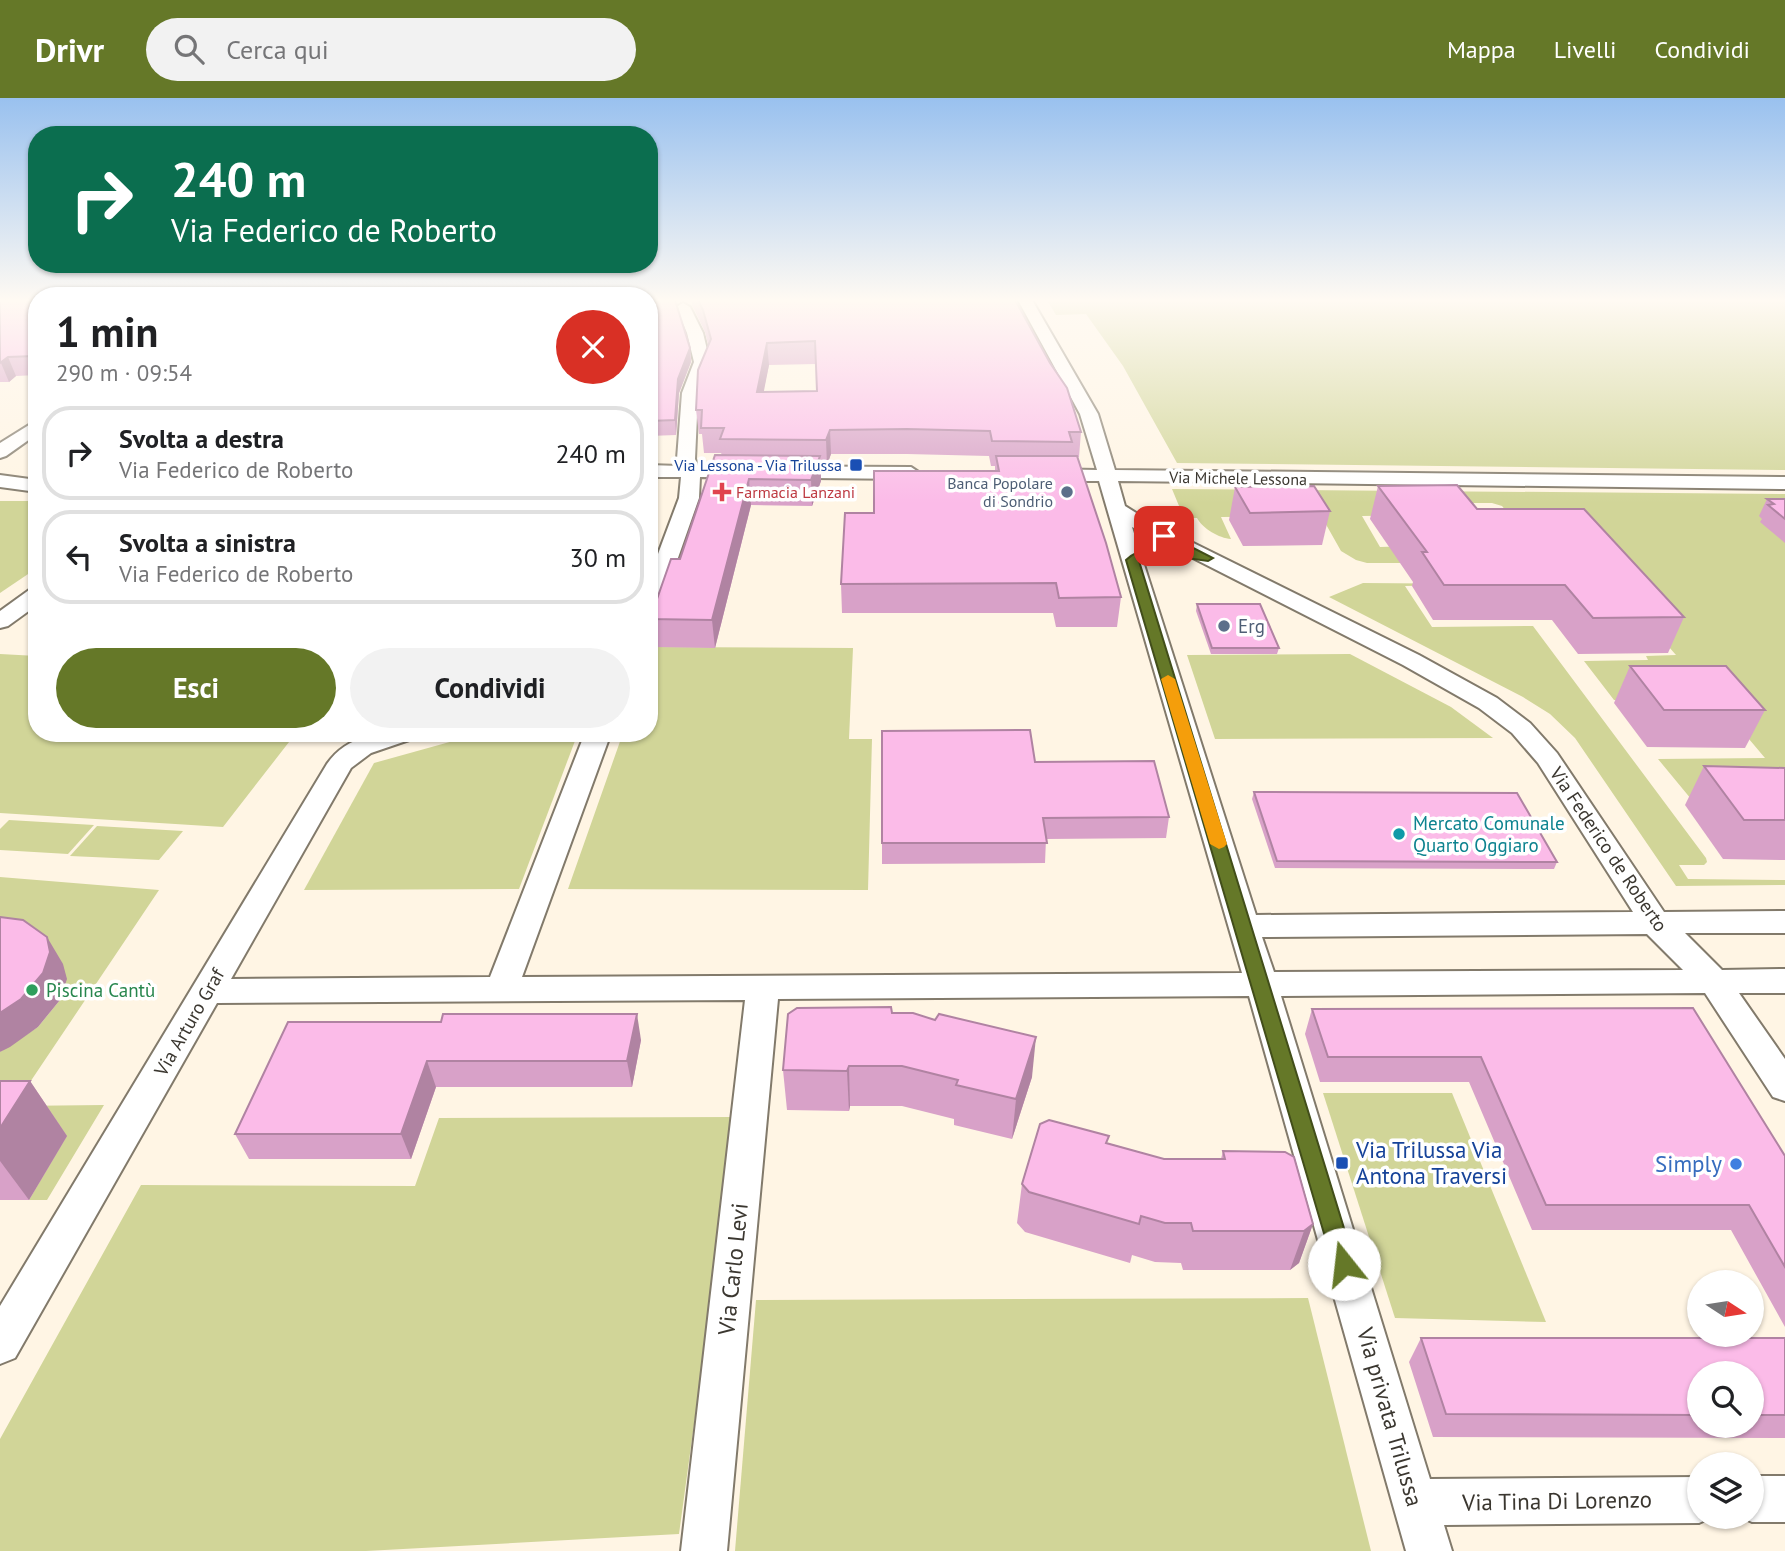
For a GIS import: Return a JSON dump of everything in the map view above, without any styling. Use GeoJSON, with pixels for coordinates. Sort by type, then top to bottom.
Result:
{"type":"FeatureCollection","features":[{"type":"Feature","properties":{"kind":"street"},"geometry":{"type":"LineString","coordinates":[[658,584],[689,498],[691,471],[686,459],[690,393],[700,368]]}},
{"type":"Feature","properties":{"kind":"street"},"geometry":{"type":"LineString","coordinates":[[1063,368],[1089,414],[1104,457],[1132,560]]}},
{"type":"Feature","properties":{"kind":"street"},"geometry":{"type":"LineString","coordinates":[[0,430],[28,412]]}},
{"type":"Feature","properties":{"kind":"street"},"geometry":{"type":"LineString","coordinates":[[0,452],[28,432]]}},
{"type":"Feature","properties":{"kind":"street"},"geometry":{"type":"LineString","coordinates":[[658,471],[928,474]]}},
{"type":"Feature","properties":{"kind":"street","name":"Via Michele Lessona"},"geometry":{"type":"LineString","coordinates":[[1021,475],[1785,483]]}},
{"type":"Feature","properties":{"kind":"street"},"geometry":{"type":"LineString","coordinates":[[1116,509],[1124,496],[1136,486],[1160,477]]}},
{"type":"Feature","properties":{"kind":"street"},"geometry":{"type":"LineString","coordinates":[[0,481],[28,486]]}},
{"type":"Feature","properties":{"kind":"street"},"geometry":{"type":"LineString","coordinates":[[0,490],[28,488]]}},
{"type":"Feature","properties":{"kind":"street","name":"Via Federico de Roberto"},"geometry":{"type":"LineString","coordinates":[[1116,509],[1142,525],[1411,660],[1488,703],[1521,728],[1548,759],[1656,923],[1714,981],[1785,1087]]}},
{"type":"Feature","properties":{"kind":"street","name":"Via Federico de Roberto"},"geometry":{"type":"LineString","coordinates":[[1132,560],[1143,553],[1158,550],[1208,558]]}},
{"type":"Feature","properties":{"kind":"street","name":"Via privata Trilussa"},"geometry":{"type":"LineString","coordinates":[[1132,560],[1262,985],[1429,1551]]}},
{"type":"Feature","properties":{"kind":"street"},"geometry":{"type":"LineString","coordinates":[[0,621],[28,601]]}},
{"type":"Feature","properties":{"kind":"street","name":"Via Arturo Graf"},"geometry":{"type":"LineString","coordinates":[[0,1344],[340,764],[349,753],[375,742]]}},
{"type":"Feature","properties":{"kind":"street"},"geometry":{"type":"LineString","coordinates":[[502,989],[595,742]]}},
{"type":"Feature","properties":{"kind":"street"},"geometry":{"type":"LineString","coordinates":[[1244,926],[1785,922]]}},
{"type":"Feature","properties":{"kind":"street"},"geometry":{"type":"LineString","coordinates":[[207,991],[1785,981]]}},
{"type":"Feature","properties":{"kind":"street","name":"Via Carlo Levi"},"geometry":{"type":"LineString","coordinates":[[704,1551],[763,987]]}},
{"type":"Feature","properties":{"kind":"street"},"geometry":{"type":"LineString","coordinates":[[1764,1499],[1785,1499]]}},
{"type":"Feature","properties":{"kind":"street","name":"Via Tina Di Lorenzo"},"geometry":{"type":"LineString","coordinates":[[1415,1502],[1687,1500]]}},
{"type":"Feature","properties":{"kind":"green space"},"geometry":{"type":"Polygon","coordinates":[[[1124,368],[1785,368],[1785,470],[1177,463],[1124,368]]]}},
{"type":"Feature","properties":{"kind":"green space"},"geometry":{"type":"Polygon","coordinates":[[[1172,489],[1785,494],[1785,806],[1696,805],[1658,759],[1765,758],[1716,700],[1614,700],[1584,661],[1648,660],[1646,656],[1676,655],[1640,614],[1514,520],[1502,506],[1492,503],[1419,503],[1428,515],[1362,516],[1380,547],[1412,546],[1451,563],[1367,563],[1341,551],[1319,512],[1306,516],[1221,517],[1231,539],[1212,532],[1197,518],[1184,518],[1172,489]]]}},
{"type":"Feature","properties":{"kind":"green space"},"geometry":{"type":"Polygon","coordinates":[[[0,501],[28,501],[28,574],[0,593],[0,501]]]}},
{"type":"Feature","properties":{"kind":"green space"},"geometry":{"type":"Polygon","coordinates":[[[1363,583],[1494,584],[1405,586],[1432,627],[1533,626],[1706,858],[1704,865],[1679,865],[1688,879],[1785,880],[1785,885],[1676,886],[1575,738],[1550,714],[1523,697],[1329,597],[1363,583]]]}},
{"type":"Feature","properties":{"kind":"green space"},"geometry":{"type":"Polygon","coordinates":[[[658,647],[853,648],[849,739],[872,739],[868,890],[568,889],[620,742],[658,742],[658,647]]]}},
{"type":"Feature","properties":{"kind":"green space"},"geometry":{"type":"Polygon","coordinates":[[[0,654],[28,656],[28,742],[289,742],[223,827],[0,813],[0,654]]]}},
{"type":"Feature","properties":{"kind":"green space"},"geometry":{"type":"Polygon","coordinates":[[[1350,654],[1451,707],[1493,738],[1215,739],[1187,655],[1350,654]]]}},
{"type":"Feature","properties":{"kind":"green space"},"geometry":{"type":"Polygon","coordinates":[[[450,742],[575,742],[519,889],[304,890],[374,763],[450,742]]]}},
{"type":"Feature","properties":{"kind":"green space"},"geometry":{"type":"Polygon","coordinates":[[[9,820],[94,825],[68,854],[0,850],[0,829],[9,820]]]}},
{"type":"Feature","properties":{"kind":"green space"},"geometry":{"type":"Polygon","coordinates":[[[97,826],[183,831],[159,860],[70,856],[97,826]]]}},
{"type":"Feature","properties":{"kind":"green space"},"geometry":{"type":"Polygon","coordinates":[[[0,877],[159,890],[14,1106],[104,1105],[47,1200],[29,1200],[66,1136],[0,1136],[0,1052],[38,1027],[60,1000],[0,946],[0,877]]]}},
{"type":"Feature","properties":{"kind":"green space"},"geometry":{"type":"Polygon","coordinates":[[[1323,1093],[1452,1093],[1546,1322],[1395,1318],[1323,1093]]]}},
{"type":"Feature","properties":{"kind":"green space"},"geometry":{"type":"Polygon","coordinates":[[[736,1117],[679,1534],[366,1551],[0,1551],[0,1439],[141,1185],[415,1186],[439,1118],[736,1117]]]}},
{"type":"Feature","properties":{"kind":"green space"},"geometry":{"type":"Polygon","coordinates":[[[1308,1298],[1371,1551],[735,1551],[756,1300],[1308,1298]]]}},
{"type":"Feature","properties":{"kind":"building"},"geometry":{"type":"Polygon","coordinates":[[[658,368],[682,368],[678,379],[675,420],[658,421],[658,368]]]}},
{"type":"Feature","properties":{"kind":"building"},"geometry":{"type":"Polygon","coordinates":[[[699,368],[762,368],[757,392],[817,391],[816,368],[1053,368],[1067,388],[1081,432],[1069,432],[1072,442],[992,441],[990,431],[907,429],[830,430],[826,440],[720,439],[724,428],[701,428],[702,410],[696,410],[699,368]]]}},
{"type":"Feature","properties":{"kind":"building"},"geometry":{"type":"Polygon","coordinates":[[[715,455],[820,456],[811,480],[749,479],[712,620],[658,619],[658,596],[671,559],[680,559],[715,455]]]}},
{"type":"Feature","properties":{"kind":"building"},"geometry":{"type":"Polygon","coordinates":[[[996,456],[1077,456],[1121,597],[1059,598],[1056,583],[841,584],[845,513],[874,513],[874,471],[999,471],[996,456]]]}},
{"type":"Feature","properties":{"kind":"building"},"geometry":{"type":"Polygon","coordinates":[[[1457,485],[1477,509],[1584,509],[1684,617],[1593,618],[1565,585],[1444,585],[1422,552],[1427,552],[1378,486],[1457,485]]]}},
{"type":"Feature","properties":{"kind":"building"},"geometry":{"type":"Polygon","coordinates":[[[1314,486],[1330,511],[1250,513],[1235,487],[1314,486]]]}},
{"type":"Feature","properties":{"kind":"building"},"geometry":{"type":"Polygon","coordinates":[[[1767,499],[1785,499],[1785,519],[1768,505],[1774,504],[1767,499]]]}},
{"type":"Feature","properties":{"kind":"building"},"geometry":{"type":"Polygon","coordinates":[[[1197,604],[1260,604],[1279,648],[1212,648],[1197,604]]]}},
{"type":"Feature","properties":{"kind":"building"},"geometry":{"type":"Polygon","coordinates":[[[1630,666],[1726,666],[1765,710],[1664,710],[1630,666]]]}},
{"type":"Feature","properties":{"kind":"building"},"geometry":{"type":"Polygon","coordinates":[[[1030,730],[1035,762],[1154,761],[1169,817],[1043,818],[1047,843],[882,843],[882,731],[1030,730]]]}},
{"type":"Feature","properties":{"kind":"building"},"geometry":{"type":"Polygon","coordinates":[[[1704,766],[1785,768],[1785,820],[1744,820],[1704,766]]]}},
{"type":"Feature","properties":{"kind":"building","name":"Mercato Comunale Quarto Oggiaro"},"geometry":{"type":"Polygon","coordinates":[[[1254,792],[1517,793],[1557,862],[1277,861],[1254,792]]]}},
{"type":"Feature","properties":{"kind":"building"},"geometry":{"type":"Polygon","coordinates":[[[0,917],[23,920],[47,937],[50,952],[43,973],[21,999],[0,1013],[0,917]]]}},
{"type":"Feature","properties":{"kind":"building"},"geometry":{"type":"Polygon","coordinates":[[[891,1007],[892,1013],[913,1013],[935,1020],[939,1014],[1036,1037],[1016,1099],[956,1085],[958,1080],[902,1066],[849,1066],[847,1071],[783,1070],[788,1014],[797,1008],[891,1007]]]}},
{"type":"Feature","properties":{"kind":"building"},"geometry":{"type":"Polygon","coordinates":[[[1693,1008],[1785,1156],[1785,1267],[1749,1205],[1546,1205],[1481,1057],[1328,1057],[1312,1009],[1693,1008]]]}},
{"type":"Feature","properties":{"kind":"building"},"geometry":{"type":"Polygon","coordinates":[[[443,1014],[637,1014],[627,1061],[427,1061],[401,1134],[235,1134],[288,1022],[441,1022],[443,1014]]]}},
{"type":"Feature","properties":{"kind":"building"},"geometry":{"type":"Polygon","coordinates":[[[0,1081],[30,1081],[0,1128],[0,1081]]]}},
{"type":"Feature","properties":{"kind":"building"},"geometry":{"type":"Polygon","coordinates":[[[1049,1120],[1109,1136],[1106,1143],[1164,1159],[1225,1159],[1223,1151],[1285,1152],[1294,1157],[1313,1224],[1304,1231],[1193,1231],[1191,1223],[1165,1223],[1141,1216],[1139,1224],[1029,1192],[1022,1184],[1040,1124],[1049,1120]]]}},
{"type":"Feature","properties":{"kind":"building"},"geometry":{"type":"Polygon","coordinates":[[[1421,1338],[1687,1338],[1687,1348],[1764,1348],[1764,1338],[1785,1338],[1785,1415],[1764,1415],[1764,1361],[1687,1361],[1687,1415],[1446,1414],[1421,1338]]]}},
{"type":"Feature","properties":{"kind":"slow traffic"},"geometry":{"type":"LineString","coordinates":[[1168,679],[1219,844]]}},
{"type":"Feature","properties":{"kind":"place","name":"Via Lessona - Via Trilussa"},"geometry":{"type":"Point","coordinates":[856,465]}},
{"type":"Feature","properties":{"kind":"place","name":"Farmacia Lanzani"},"geometry":{"type":"Point","coordinates":[722,492]}},
{"type":"Feature","properties":{"kind":"place","name":"Banca Popolare di Sondrio"},"geometry":{"type":"Point","coordinates":[1067,492]}},
{"type":"Feature","properties":{"kind":"place","name":"Erg"},"geometry":{"type":"Point","coordinates":[1224,626]}},
{"type":"Feature","properties":{"kind":"place","name":"Mercato Comunale Quarto Oggiaro"},"geometry":{"type":"Point","coordinates":[1399,834]}},
{"type":"Feature","properties":{"kind":"place","name":"Piscina Cantù"},"geometry":{"type":"Point","coordinates":[32,990]}},
{"type":"Feature","properties":{"kind":"place","name":"Via Trilussa Via Antona Traversi"},"geometry":{"type":"Point","coordinates":[1342,1163]}},
{"type":"Feature","properties":{"kind":"place","name":"Simply"},"geometry":{"type":"Point","coordinates":[1736,1164]}},
{"type":"Feature","properties":{"kind":"route"},"geometry":{"type":"LineString","coordinates":[[1164,536],[1208,558],[1158,550],[1143,553],[1132,560],[1344,1264]]}}]}
